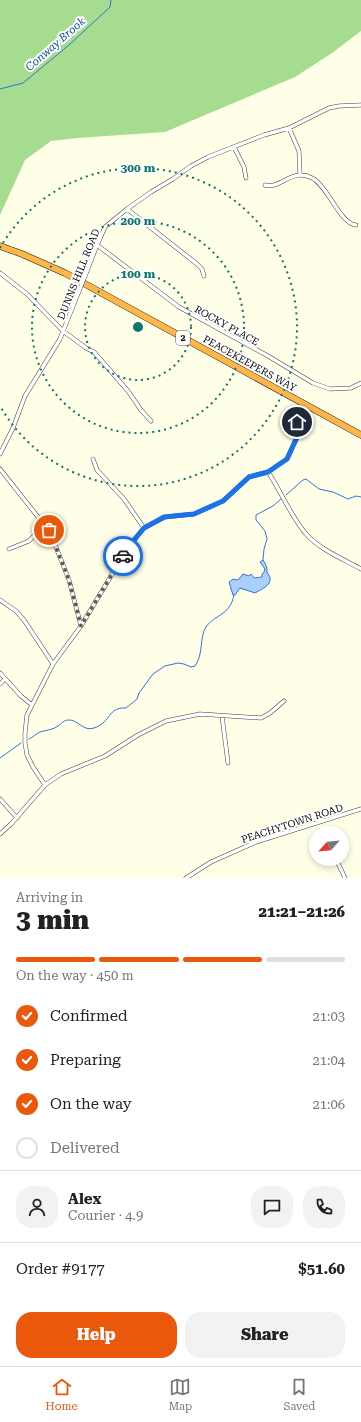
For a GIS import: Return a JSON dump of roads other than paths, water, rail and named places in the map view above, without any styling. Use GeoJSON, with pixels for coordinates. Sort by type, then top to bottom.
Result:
{"type":"FeatureCollection","features":[{"type":"Feature","properties":{"kind":"highway","name":"PEACEKEEPERS WAY"},"geometry":{"type":"LineString","coordinates":[[0,246],[64,273],[361,435]]}},
{"type":"Feature","properties":{"kind":"street","name":"DUNNS HILL ROAD"},"geometry":{"type":"LineString","coordinates":[[0,454],[13,428],[25,396],[64,331],[105,227],[151,192],[206,158],[266,134],[289,128],[329,108],[339,106],[361,106]]}},
{"type":"Feature","properties":{"kind":"street"},"geometry":{"type":"LineString","coordinates":[[289,128],[299,151],[300,174]]}},
{"type":"Feature","properties":{"kind":"street"},"geometry":{"type":"LineString","coordinates":[[234,147],[244,167],[246,178]]}},
{"type":"Feature","properties":{"kind":"street"},"geometry":{"type":"LineString","coordinates":[[265,185],[272,186],[292,176],[300,174],[308,176],[318,182],[348,222],[356,225]]}},
{"type":"Feature","properties":{"kind":"street"},"geometry":{"type":"LineString","coordinates":[[127,209],[197,264],[202,269],[204,276]]}},
{"type":"Feature","properties":{"kind":"street","name":"ROCKY PLACE"},"geometry":{"type":"LineString","coordinates":[[97,245],[179,307],[268,356],[313,383],[330,389],[351,388],[361,383]]}},
{"type":"Feature","properties":{"kind":"street"},"geometry":{"type":"LineString","coordinates":[[0,273],[27,294],[64,331],[86,348],[94,352],[128,391],[141,410],[151,421]]}},
{"type":"Feature","properties":{"kind":"street"},"geometry":{"type":"LineString","coordinates":[[45,785],[27,755],[25,743],[27,715],[53,664],[81,626],[129,546],[144,528],[164,517],[194,514],[223,501],[249,477],[268,472],[287,459],[298,435],[297,422]]}},
{"type":"Feature","properties":{"kind":"street"},"geometry":{"type":"LineString","coordinates":[[93,459],[97,470],[124,499],[144,528]]}},
{"type":"Feature","properties":{"kind":"street"},"geometry":{"type":"LineString","coordinates":[[0,469],[50,532],[69,580],[81,626]]}},
{"type":"Feature","properties":{"kind":"street"},"geometry":{"type":"LineString","coordinates":[[268,472],[308,536],[320,545],[361,569]]}},
{"type":"Feature","properties":{"kind":"street"},"geometry":{"type":"LineString","coordinates":[[9,549],[27,542],[45,524]]}},
{"type":"Feature","properties":{"kind":"street"},"geometry":{"type":"LineString","coordinates":[[0,600],[16,611],[24,620],[53,664]]}},
{"type":"Feature","properties":{"kind":"street"},"geometry":{"type":"LineString","coordinates":[[0,674],[32,705]]}},
{"type":"Feature","properties":{"kind":"street"},"geometry":{"type":"LineString","coordinates":[[0,684],[5,679]]}},
{"type":"Feature","properties":{"kind":"street"},"geometry":{"type":"LineString","coordinates":[[0,834],[17,818],[45,785],[61,774],[105,756],[138,735],[166,721],[200,714],[261,718],[270,713],[284,701]]}},
{"type":"Feature","properties":{"kind":"street"},"geometry":{"type":"LineString","coordinates":[[222,716],[228,763]]}},
{"type":"Feature","properties":{"kind":"street"},"geometry":{"type":"LineString","coordinates":[[0,799],[17,818]]}},
{"type":"Feature","properties":{"kind":"street","name":"PEACHYTOWN ROAD"},"geometry":{"type":"LineString","coordinates":[[186,878],[211,862],[256,842],[361,809]]}},
{"type":"Feature","properties":{"kind":"street"},"geometry":{"type":"LineString","coordinates":[[339,866],[345,878]]}},
{"type":"Feature","properties":{"kind":"water"},"geometry":{"type":"Polygon","coordinates":[[[263,560],[270,577],[269,583],[255,593],[240,588],[235,595],[233,595],[229,582],[233,579],[239,579],[243,574],[249,576],[251,574],[254,578],[262,577],[265,569],[260,562],[263,560]]]}},
{"type":"Feature","properties":{"kind":"waterway","name":"Conway Brook"},"geometry":{"type":"LineString","coordinates":[[0,89],[23,83],[69,45],[110,7],[111,0]]}},
{"type":"Feature","properties":{"kind":"waterway"},"geometry":{"type":"LineString","coordinates":[[286,495],[306,479],[319,489],[333,492],[348,499],[356,496],[361,497]]}},
{"type":"Feature","properties":{"kind":"waterway"},"geometry":{"type":"LineString","coordinates":[[263,560],[267,539],[265,531],[256,520],[256,515],[273,506],[281,499]]}},
{"type":"Feature","properties":{"kind":"waterway"},"geometry":{"type":"LineString","coordinates":[[29,739],[40,732],[52,729],[67,720],[75,721],[90,729],[94,728],[104,722],[112,712],[120,708],[126,708],[137,699],[139,693],[153,674],[165,666],[178,663],[191,667],[195,666],[200,656],[206,627],[226,611],[232,602],[234,595]]}},
{"type":"Feature","properties":{"kind":"waterway"},"geometry":{"type":"LineString","coordinates":[[0,758],[21,743]]}}]}
